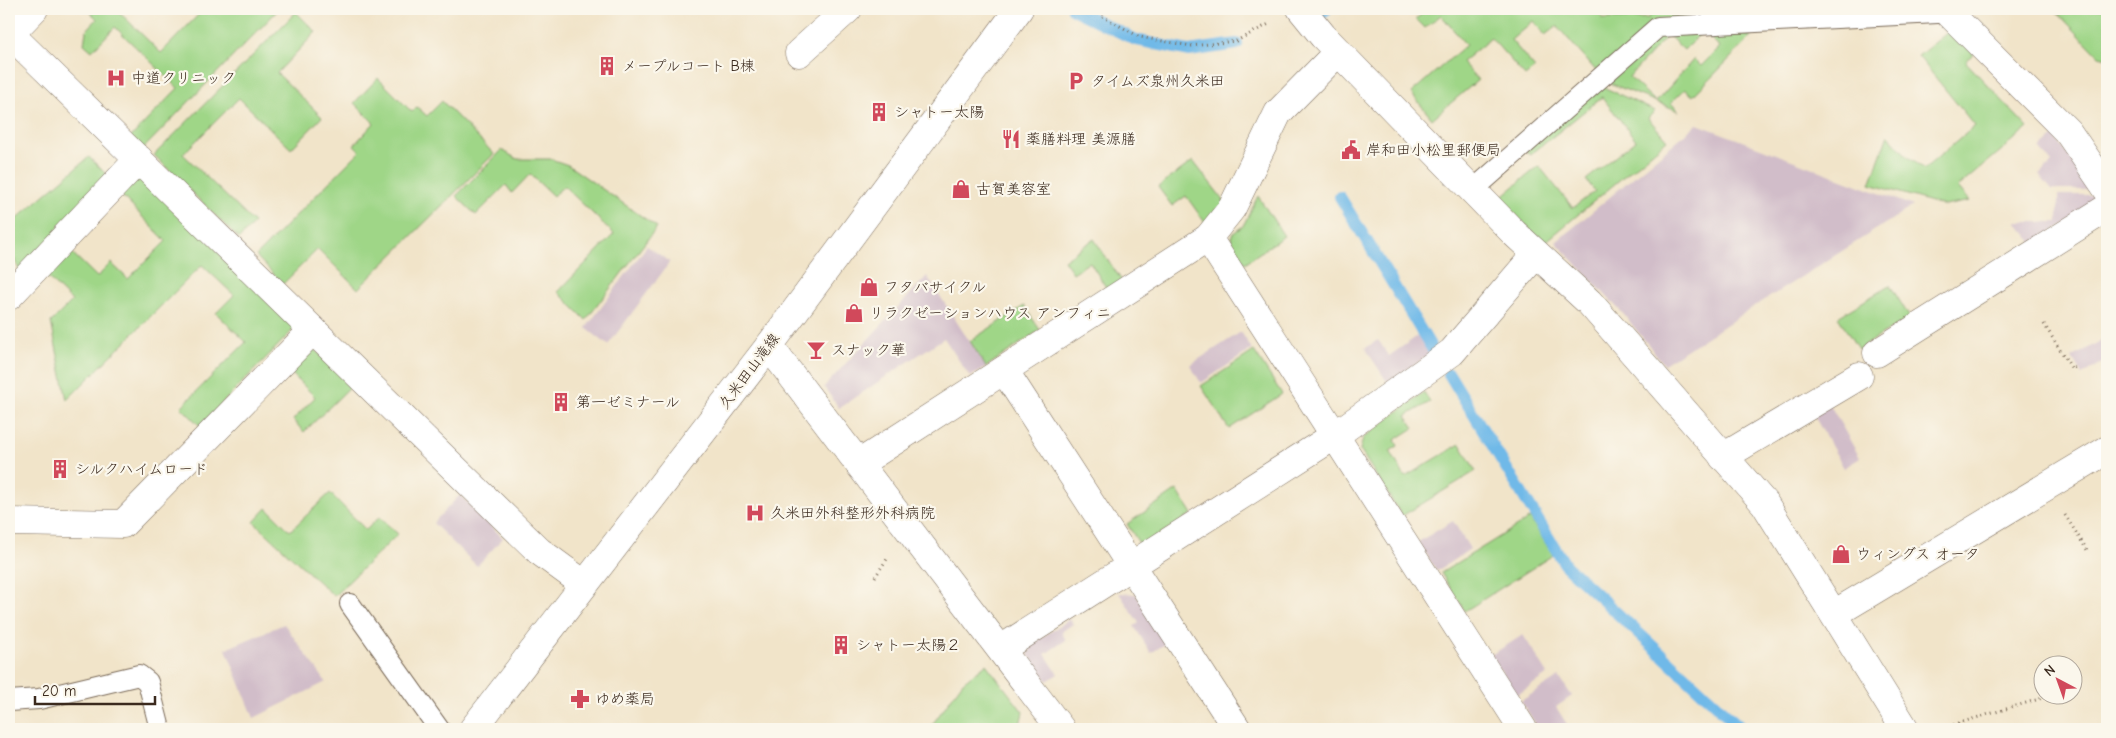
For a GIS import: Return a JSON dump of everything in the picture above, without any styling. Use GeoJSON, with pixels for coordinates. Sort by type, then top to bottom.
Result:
{"type":"FeatureCollection","features":[{"type":"Feature","properties":{"kind":"street"},"geometry":{"type":"LineString","coordinates":[[34,9],[9,34],[539,551],[584,584]]}},
{"type":"Feature","properties":{"kind":"street"},"geometry":{"type":"LineString","coordinates":[[799,53],[848,9]]}},
{"type":"Feature","properties":{"kind":"street","name":"久米田山滝線"},"geometry":{"type":"LineString","coordinates":[[473,729],[769,346],[1019,9]]}},
{"type":"Feature","properties":{"kind":"street"},"geometry":{"type":"LineString","coordinates":[[1301,9],[1338,52],[1472,191],[1536,254],[1589,302],[1765,504],[1905,729]]}},
{"type":"Feature","properties":{"kind":"street"},"geometry":{"type":"LineString","coordinates":[[1945,9],[2068,132],[2107,189]]}},
{"type":"Feature","properties":{"kind":"street"},"geometry":{"type":"LineString","coordinates":[[860,463],[1208,238],[1232,208],[1278,113],[1338,52]]}},
{"type":"Feature","properties":{"kind":"street"},"geometry":{"type":"LineString","coordinates":[[9,296],[139,159]]}},
{"type":"Feature","properties":{"kind":"street"},"geometry":{"type":"LineString","coordinates":[[1877,353],[2107,208]]}},
{"type":"Feature","properties":{"kind":"street"},"geometry":{"type":"LineString","coordinates":[[1208,238],[1523,729]]}},
{"type":"Feature","properties":{"kind":"street"},"geometry":{"type":"LineString","coordinates":[[1001,649],[1334,436],[1452,352],[1536,254]]}},
{"type":"Feature","properties":{"kind":"street"},"geometry":{"type":"LineString","coordinates":[[9,522],[123,524],[313,330]]}},
{"type":"Feature","properties":{"kind":"street"},"geometry":{"type":"LineString","coordinates":[[769,346],[1001,649],[1054,727]]}},
{"type":"Feature","properties":{"kind":"street"},"geometry":{"type":"LineString","coordinates":[[1004,370],[1130,567],[1237,729]]}},
{"type":"Feature","properties":{"kind":"street"},"geometry":{"type":"LineString","coordinates":[[1723,457],[1859,376]]}},
{"type":"Feature","properties":{"kind":"street"},"geometry":{"type":"LineString","coordinates":[[1834,614],[2107,450]]}},
{"type":"Feature","properties":{"kind":"lane"},"geometry":{"type":"LineString","coordinates":[[1472,191],[1658,27],[1699,17],[1938,13],[1945,9]]}},
{"type":"Feature","properties":{"kind":"lane"},"geometry":{"type":"LineString","coordinates":[[350,604],[439,729]]}},
{"type":"Feature","properties":{"kind":"lane"},"geometry":{"type":"LineString","coordinates":[[9,701],[39,699],[139,675],[148,682],[160,729]]}},
{"type":"Feature","properties":{"kind":"path"},"geometry":{"type":"LineString","coordinates":[[1089,9],[1140,37],[1191,46],[1236,41],[1276,21]]}},
{"type":"Feature","properties":{"kind":"path"},"geometry":{"type":"LineString","coordinates":[[2044,324],[2072,370],[2077,366]]}},
{"type":"Feature","properties":{"kind":"path"},"geometry":{"type":"LineString","coordinates":[[2048,486],[2088,553]]}},
{"type":"Feature","properties":{"kind":"path"},"geometry":{"type":"LineString","coordinates":[[1937,729],[2034,701]]}},
{"type":"Feature","properties":{"kind":"shaded area"},"geometry":{"type":"Polygon","coordinates":[[[1697,124],[1913,206],[1664,364],[1625,316],[1556,242],[1697,124]]]}},
{"type":"Feature","properties":{"kind":"shaded area"},"geometry":{"type":"Polygon","coordinates":[[[2054,137],[2090,190],[2052,190],[2039,175],[2052,163],[2040,149],[2054,137]]]}},
{"type":"Feature","properties":{"kind":"shaded area"},"geometry":{"type":"Polygon","coordinates":[[[2058,195],[2094,195],[2099,203],[2034,243],[2016,222],[2058,222],[2058,195]]]}},
{"type":"Feature","properties":{"kind":"shaded area"},"geometry":{"type":"Polygon","coordinates":[[[647,246],[670,262],[608,345],[586,328],[647,246]]]}},
{"type":"Feature","properties":{"kind":"shaded area"},"geometry":{"type":"Polygon","coordinates":[[[927,276],[986,367],[970,377],[944,338],[839,408],[824,387],[927,276]]]}},
{"type":"Feature","properties":{"kind":"shaded area"},"geometry":{"type":"Polygon","coordinates":[[[1241,332],[1252,349],[1201,383],[1190,365],[1241,332]]]}},
{"type":"Feature","properties":{"kind":"shaded area"},"geometry":{"type":"Polygon","coordinates":[[[1419,335],[1430,354],[1388,383],[1365,348],[1378,340],[1389,356],[1419,335]]]}},
{"type":"Feature","properties":{"kind":"shaded area"},"geometry":{"type":"Polygon","coordinates":[[[2107,337],[2107,360],[2082,375],[2072,358],[2107,337]]]}},
{"type":"Feature","properties":{"kind":"shaded area"},"geometry":{"type":"Polygon","coordinates":[[[1830,405],[1860,458],[1844,468],[1813,414],[1830,405]]]}},
{"type":"Feature","properties":{"kind":"shaded area"},"geometry":{"type":"Polygon","coordinates":[[[460,495],[503,538],[477,566],[433,523],[460,495]]]}},
{"type":"Feature","properties":{"kind":"shaded area"},"geometry":{"type":"Polygon","coordinates":[[[1453,521],[1470,549],[1437,571],[1418,542],[1453,521]]]}},
{"type":"Feature","properties":{"kind":"shaded area"},"geometry":{"type":"Polygon","coordinates":[[[1119,593],[1136,594],[1168,642],[1151,653],[1134,626],[1139,623],[1119,593]]]}},
{"type":"Feature","properties":{"kind":"shaded area"},"geometry":{"type":"Polygon","coordinates":[[[1070,619],[1073,624],[1061,632],[1066,640],[1045,654],[1058,674],[1047,681],[1028,655],[1032,644],[1070,619]]]}},
{"type":"Feature","properties":{"kind":"shaded area"},"geometry":{"type":"Polygon","coordinates":[[[284,624],[326,682],[254,718],[226,649],[284,624]]]}},
{"type":"Feature","properties":{"kind":"shaded area"},"geometry":{"type":"Polygon","coordinates":[[[1523,635],[1548,674],[1517,695],[1491,655],[1523,635]]]}},
{"type":"Feature","properties":{"kind":"shaded area"},"geometry":{"type":"Polygon","coordinates":[[[1559,677],[1572,696],[1556,707],[1570,729],[1539,729],[1521,701],[1559,677]]]}},
{"type":"Feature","properties":{"kind":"green space"},"geometry":{"type":"Polygon","coordinates":[[[87,9],[116,9],[161,53],[204,9],[279,9],[142,150],[130,138],[178,88],[115,27],[92,51],[84,44],[86,31],[97,19],[87,9]]]}},
{"type":"Feature","properties":{"kind":"green space"},"geometry":{"type":"Polygon","coordinates":[[[1427,9],[1601,9],[1602,19],[1649,18],[1648,9],[1686,9],[1690,19],[1597,72],[1557,26],[1545,35],[1533,21],[1511,40],[1535,68],[1525,76],[1491,38],[1462,62],[1478,80],[1432,119],[1411,93],[1466,45],[1441,15],[1425,28],[1416,19],[1427,9]]]}},
{"type":"Feature","properties":{"kind":"green space"},"geometry":{"type":"Polygon","coordinates":[[[2054,9],[2107,9],[2107,58],[2099,56],[2054,9]]]}},
{"type":"Feature","properties":{"kind":"green space"},"geometry":{"type":"Polygon","coordinates":[[[296,12],[316,32],[277,73],[322,117],[291,149],[239,98],[183,154],[254,223],[239,239],[154,155],[296,12]]]}},
{"type":"Feature","properties":{"kind":"green space"},"geometry":{"type":"Polygon","coordinates":[[[1953,28],[1975,51],[1966,62],[2028,128],[1958,187],[1970,201],[1945,206],[1870,184],[1888,135],[1907,156],[1924,169],[1975,126],[1918,56],[1953,28]]]}},
{"type":"Feature","properties":{"kind":"green space"},"geometry":{"type":"Polygon","coordinates":[[[1703,31],[1684,50],[1668,35],[1629,77],[1656,102],[1604,81],[1660,33],[1703,31]]]}},
{"type":"Feature","properties":{"kind":"green space"},"geometry":{"type":"Polygon","coordinates":[[[1703,31],[1752,36],[1693,96],[1685,89],[1671,103],[1679,111],[1656,102],[1694,59],[1701,66],[1720,47],[1703,31]]]}},
{"type":"Feature","properties":{"kind":"green space"},"geometry":{"type":"Polygon","coordinates":[[[378,78],[412,112],[417,107],[427,116],[442,101],[494,154],[358,289],[318,249],[283,284],[256,256],[360,151],[354,145],[374,123],[354,103],[378,78]]]}},
{"type":"Feature","properties":{"kind":"green space"},"geometry":{"type":"Polygon","coordinates":[[[1599,85],[1655,111],[1648,118],[1667,140],[1543,244],[1500,198],[1539,166],[1573,208],[1595,191],[1586,180],[1636,140],[1602,97],[1530,155],[1525,151],[1599,85]]]}},
{"type":"Feature","properties":{"kind":"green space"},"geometry":{"type":"Polygon","coordinates":[[[502,150],[517,159],[551,159],[568,165],[657,227],[586,320],[558,292],[614,234],[564,186],[553,196],[530,174],[512,193],[506,185],[476,215],[456,196],[502,150]]]}},
{"type":"Feature","properties":{"kind":"green space"},"geometry":{"type":"Polygon","coordinates":[[[89,157],[110,178],[20,271],[9,249],[9,216],[14,221],[89,157]]]}},
{"type":"Feature","properties":{"kind":"green space"},"geometry":{"type":"Polygon","coordinates":[[[1193,161],[1225,202],[1206,224],[1186,196],[1172,206],[1158,187],[1193,161]]]}},
{"type":"Feature","properties":{"kind":"green space"},"geometry":{"type":"Polygon","coordinates":[[[140,172],[296,327],[200,426],[181,407],[246,342],[216,313],[234,295],[202,265],[67,400],[51,322],[72,301],[43,273],[67,248],[97,277],[111,263],[128,279],[166,241],[119,193],[140,172]]]}},
{"type":"Feature","properties":{"kind":"green space"},"geometry":{"type":"Polygon","coordinates":[[[1258,196],[1284,236],[1245,263],[1231,241],[1232,234],[1243,226],[1258,196]]]}},
{"type":"Feature","properties":{"kind":"green space"},"geometry":{"type":"Polygon","coordinates":[[[1094,239],[1122,281],[1107,289],[1090,262],[1073,273],[1064,260],[1094,239]]]}},
{"type":"Feature","properties":{"kind":"green space"},"geometry":{"type":"Polygon","coordinates":[[[1890,285],[1910,318],[1858,349],[1838,317],[1890,285]]]}},
{"type":"Feature","properties":{"kind":"green space"},"geometry":{"type":"Polygon","coordinates":[[[1024,306],[1040,330],[986,367],[970,341],[1024,306]]]}},
{"type":"Feature","properties":{"kind":"green space"},"geometry":{"type":"Polygon","coordinates":[[[313,347],[351,386],[304,432],[293,420],[315,397],[289,371],[313,347]]]}},
{"type":"Feature","properties":{"kind":"green space"},"geometry":{"type":"Polygon","coordinates":[[[1254,351],[1282,394],[1229,429],[1201,386],[1254,351]]]}},
{"type":"Feature","properties":{"kind":"green space"},"geometry":{"type":"Polygon","coordinates":[[[1424,392],[1430,402],[1406,416],[1414,428],[1395,440],[1398,446],[1390,451],[1405,477],[1460,444],[1476,471],[1402,516],[1360,450],[1363,438],[1424,392]]]}},
{"type":"Feature","properties":{"kind":"green space"},"geometry":{"type":"Polygon","coordinates":[[[1177,490],[1192,514],[1144,544],[1139,543],[1127,524],[1177,490]]]}},
{"type":"Feature","properties":{"kind":"green space"},"geometry":{"type":"Polygon","coordinates":[[[330,493],[366,530],[379,517],[398,534],[334,596],[254,522],[267,508],[290,531],[330,493]]]}},
{"type":"Feature","properties":{"kind":"green space"},"geometry":{"type":"Polygon","coordinates":[[[1530,518],[1553,555],[1465,611],[1441,573],[1530,518]]]}},
{"type":"Feature","properties":{"kind":"green space"},"geometry":{"type":"Polygon","coordinates":[[[986,664],[1023,712],[1019,729],[929,729],[963,682],[986,664]]]}},
{"type":"Feature","properties":{"kind":"waterway"},"geometry":{"type":"LineString","coordinates":[[1073,9],[1136,40],[1189,51],[1237,44]]}},
{"type":"Feature","properties":{"kind":"waterway"},"geometry":{"type":"LineString","coordinates":[[1323,12],[1327,9]]}},
{"type":"Feature","properties":{"kind":"waterway"},"geometry":{"type":"LineString","coordinates":[[1340,197],[1433,350]]}},
{"type":"Feature","properties":{"kind":"waterway"},"geometry":{"type":"LineString","coordinates":[[1449,374],[1566,566],[1742,729]]}},
{"type":"Feature","properties":{"kind":"place","name":"メープルコート B棟"},"geometry":{"type":"Point","coordinates":[607,66]}},
{"type":"Feature","properties":{"kind":"place","name":"中道クリニック"},"geometry":{"type":"Point","coordinates":[116,78]}},
{"type":"Feature","properties":{"kind":"place","name":"タイムズ泉州久米田"},"geometry":{"type":"Point","coordinates":[1076,81]}},
{"type":"Feature","properties":{"kind":"place","name":"シャトー太陽"},"geometry":{"type":"Point","coordinates":[879,112]}},
{"type":"Feature","properties":{"kind":"place","name":"薬膳料理 美源膳"},"geometry":{"type":"Point","coordinates":[1011,139]}},
{"type":"Feature","properties":{"kind":"place","name":"岸和田小松里郵便局"},"geometry":{"type":"Point","coordinates":[1351,150]}},
{"type":"Feature","properties":{"kind":"place","name":"古賀美容室"},"geometry":{"type":"Point","coordinates":[961,189]}},
{"type":"Feature","properties":{"kind":"place","name":"フタバサイクル"},"geometry":{"type":"Point","coordinates":[869,287]}},
{"type":"Feature","properties":{"kind":"place","name":"リラクゼーションハウス アンフィニ"},"geometry":{"type":"Point","coordinates":[854,313]}},
{"type":"Feature","properties":{"kind":"place","name":"スナック華"},"geometry":{"type":"Point","coordinates":[816,350]}},
{"type":"Feature","properties":{"kind":"place","name":"第一ゼミナール"},"geometry":{"type":"Point","coordinates":[561,402]}},
{"type":"Feature","properties":{"kind":"place","name":"シルクハイムロード"},"geometry":{"type":"Point","coordinates":[60,469]}},
{"type":"Feature","properties":{"kind":"place","name":"久米田外科整形外科病院"},"geometry":{"type":"Point","coordinates":[755,513]}},
{"type":"Feature","properties":{"kind":"place","name":"ウィングス オータ"},"geometry":{"type":"Point","coordinates":[1841,554]}},
{"type":"Feature","properties":{"kind":"place","name":"シャトー太陽２"},"geometry":{"type":"Point","coordinates":[841,645]}},
{"type":"Feature","properties":{"kind":"place","name":"ゆめ薬局"},"geometry":{"type":"Point","coordinates":[580,699]}}]}
